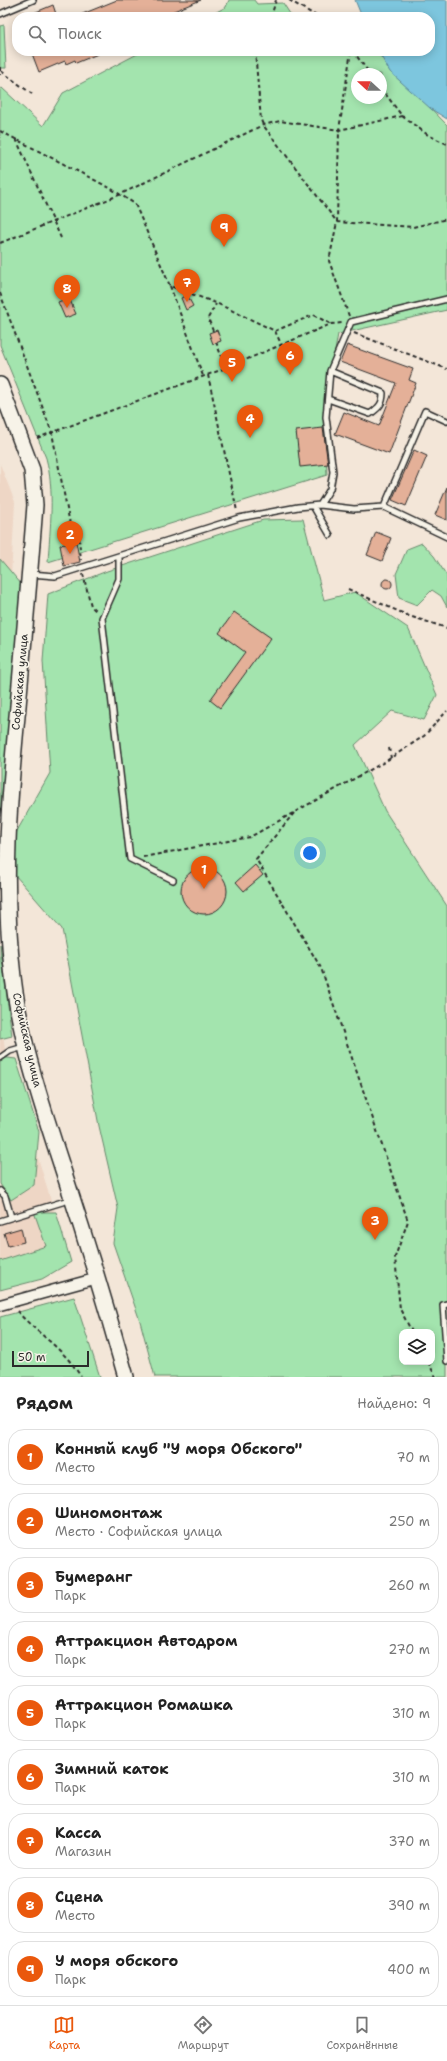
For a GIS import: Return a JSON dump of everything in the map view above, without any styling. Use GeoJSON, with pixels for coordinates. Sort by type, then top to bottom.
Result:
{"type":"FeatureCollection","features":[{"type":"Feature","properties":{"kind":"main road","name":"Софийская улица"},"geometry":{"type":"LineString","coordinates":[[0,385],[3,403],[32,470],[35,505],[9,803],[6,863],[8,920],[13,980],[26,1046],[37,1089],[98,1278],[126,1377]]}},
{"type":"Feature","properties":{"kind":"street"},"geometry":{"type":"LineString","coordinates":[[5,1304],[98,1278]]}},
{"type":"Feature","properties":{"kind":"lane"},"geometry":{"type":"LineString","coordinates":[[0,14],[33,0]]}},
{"type":"Feature","properties":{"kind":"lane"},"geometry":{"type":"LineString","coordinates":[[320,505],[330,489],[333,472],[326,417],[330,371],[351,322],[447,298]]}},
{"type":"Feature","properties":{"kind":"lane"},"geometry":{"type":"LineString","coordinates":[[328,399],[370,414],[379,407],[383,401],[383,393],[330,371]]}},
{"type":"Feature","properties":{"kind":"lane"},"geometry":{"type":"LineString","coordinates":[[384,506],[425,411],[447,421]]}},
{"type":"Feature","properties":{"kind":"lane"},"geometry":{"type":"LineString","coordinates":[[30,574],[55,576],[239,518],[320,505],[354,509],[384,506],[447,537]]}},
{"type":"Feature","properties":{"kind":"lane"},"geometry":{"type":"LineString","coordinates":[[313,506],[330,535]]}},
{"type":"Feature","properties":{"kind":"lane"},"geometry":{"type":"LineString","coordinates":[[119,556],[119,579],[102,618],[130,859],[173,880]]}},
{"type":"Feature","properties":{"kind":"lane"},"geometry":{"type":"LineString","coordinates":[[0,1058],[10,1051],[26,1046]]}},
{"type":"Feature","properties":{"kind":"lane"},"geometry":{"type":"LineString","coordinates":[[0,1190],[4,1196],[11,1217]]}},
{"type":"Feature","properties":{"kind":"lane"},"geometry":{"type":"LineString","coordinates":[[0,1221],[73,1199]]}},
{"type":"Feature","properties":{"kind":"lane"},"geometry":{"type":"LineString","coordinates":[[447,1304],[443,1305],[447,1361]]}},
{"type":"Feature","properties":{"kind":"path"},"geometry":{"type":"LineString","coordinates":[[272,12],[276,0]]}},
{"type":"Feature","properties":{"kind":"path"},"geometry":{"type":"LineString","coordinates":[[290,0],[310,12]]}},
{"type":"Feature","properties":{"kind":"path"},"geometry":{"type":"LineString","coordinates":[[255,56],[261,120],[337,222],[413,227],[447,219]]}},
{"type":"Feature","properties":{"kind":"path"},"geometry":{"type":"LineString","coordinates":[[37,438],[208,375],[282,346],[331,324],[351,322],[329,262],[337,222],[339,130],[351,56]]}},
{"type":"Feature","properties":{"kind":"path"},"geometry":{"type":"LineString","coordinates":[[356,56],[365,68]]}},
{"type":"Feature","properties":{"kind":"path"},"geometry":{"type":"LineString","coordinates":[[0,67],[0,75]]}},
{"type":"Feature","properties":{"kind":"path"},"geometry":{"type":"LineString","coordinates":[[1,71],[32,94]]}},
{"type":"Feature","properties":{"kind":"path"},"geometry":{"type":"LineString","coordinates":[[387,96],[402,116],[428,135],[447,144]]}},
{"type":"Feature","properties":{"kind":"path"},"geometry":{"type":"LineString","coordinates":[[0,243],[120,195],[264,125],[280,121],[339,130],[402,116]]}},
{"type":"Feature","properties":{"kind":"path"},"geometry":{"type":"LineString","coordinates":[[0,131],[135,204],[170,286],[203,376]]}},
{"type":"Feature","properties":{"kind":"path"},"geometry":{"type":"LineString","coordinates":[[16,139],[61,238]]}},
{"type":"Feature","properties":{"kind":"path"},"geometry":{"type":"LineString","coordinates":[[170,286],[216,303],[275,331],[282,346]]}},
{"type":"Feature","properties":{"kind":"path"},"geometry":{"type":"LineString","coordinates":[[0,293],[52,433],[70,524],[79,538],[82,568],[91,606],[102,618]]}},
{"type":"Feature","properties":{"kind":"path"},"geometry":{"type":"LineString","coordinates":[[213,331],[208,318],[216,303]]}},
{"type":"Feature","properties":{"kind":"path"},"geometry":{"type":"LineString","coordinates":[[275,331],[312,315],[331,324]]}},
{"type":"Feature","properties":{"kind":"path"},"geometry":{"type":"LineString","coordinates":[[347,330],[447,370]]}},
{"type":"Feature","properties":{"kind":"path"},"geometry":{"type":"LineString","coordinates":[[216,342],[226,368]]}},
{"type":"Feature","properties":{"kind":"path"},"geometry":{"type":"LineString","coordinates":[[208,375],[239,518]]}},
{"type":"Feature","properties":{"kind":"path"},"geometry":{"type":"LineString","coordinates":[[348,589],[409,616],[447,628]]}},
{"type":"Feature","properties":{"kind":"path"},"geometry":{"type":"LineString","coordinates":[[130,859],[250,837],[391,758],[424,736],[447,711]]}},
{"type":"Feature","properties":{"kind":"path"},"geometry":{"type":"LineString","coordinates":[[389,748],[391,758]]}},
{"type":"Feature","properties":{"kind":"path"},"geometry":{"type":"LineString","coordinates":[[294,813],[256,859],[321,968],[408,1221],[395,1257],[400,1309],[410,1329]]}},
{"type":"Feature","properties":{"kind":"path"},"geometry":{"type":"LineString","coordinates":[[5,1304],[31,1327],[62,1351],[81,1377]]}},
{"type":"Feature","properties":{"kind":"path"},"geometry":{"type":"LineString","coordinates":[[430,1365],[436,1377]]}},
{"type":"Feature","properties":{"kind":"shaded area"},"geometry":{"type":"Polygon","coordinates":[[[0,464],[15,502],[0,783],[0,464]]]}},
{"type":"Feature","properties":{"kind":"shaded area"},"geometry":{"type":"Polygon","coordinates":[[[0,1011],[5,1050],[69,1259],[0,1280],[0,1011]]]}},
{"type":"Feature","properties":{"kind":"green space"},"geometry":{"type":"Polygon","coordinates":[[[229,0],[254,0],[257,4],[283,3],[289,12],[216,12],[226,7],[229,0]]]}},
{"type":"Feature","properties":{"kind":"green space"},"geometry":{"type":"Polygon","coordinates":[[[4,25],[6,68],[0,68],[0,26],[4,25]]]}},
{"type":"Feature","properties":{"kind":"green space"},"geometry":{"type":"Polygon","coordinates":[[[133,56],[380,56],[447,125],[447,310],[338,334],[324,412],[327,475],[48,562],[51,522],[49,471],[46,458],[0,345],[0,89],[2,88],[43,126],[63,93],[133,56]]]}},
{"type":"Feature","properties":{"kind":"green space"},"geometry":{"type":"Polygon","coordinates":[[[303,519],[324,600],[355,592],[408,628],[437,695],[424,720],[392,711],[355,745],[385,811],[447,906],[447,1377],[155,1377],[140,1321],[113,1243],[118,1208],[99,1126],[62,929],[1,859],[50,773],[43,661],[48,594],[107,571],[263,520],[303,519]]]}},
{"type":"Feature","properties":{"kind":"green space"},"geometry":{"type":"Polygon","coordinates":[[[422,543],[434,556],[447,576],[447,607],[441,596],[432,590],[417,605],[399,598],[396,574],[407,549],[422,543]]]}},
{"type":"Feature","properties":{"kind":"green space"},"geometry":{"type":"Polygon","coordinates":[[[0,559],[22,585],[0,814],[0,559]]]}},
{"type":"Feature","properties":{"kind":"green space"},"geometry":{"type":"Polygon","coordinates":[[[0,944],[12,1036],[0,1039],[0,944]]]}},
{"type":"Feature","properties":{"kind":"green space"},"geometry":{"type":"Polygon","coordinates":[[[0,1057],[16,1059],[39,1132],[34,1185],[11,1200],[0,1184],[0,1057]]]}},
{"type":"Feature","properties":{"kind":"green space"},"geometry":{"type":"Polygon","coordinates":[[[34,1212],[56,1212],[71,1262],[42,1279],[0,1290],[0,1261],[46,1246],[34,1212]]]}},
{"type":"Feature","properties":{"kind":"green space"},"geometry":{"type":"Polygon","coordinates":[[[74,1297],[100,1377],[0,1377],[0,1317],[74,1297]]]}},
{"type":"Feature","properties":{"kind":"water"},"geometry":{"type":"Polygon","coordinates":[[[355,0],[447,0],[447,119],[431,109],[390,72],[381,56],[435,56],[435,12],[360,12],[355,0]]]}},
{"type":"Feature","properties":{"kind":"building"},"geometry":{"type":"Polygon","coordinates":[[[117,0],[201,0],[171,12],[87,12],[117,0]]]}},
{"type":"Feature","properties":{"kind":"building"},"geometry":{"type":"Polygon","coordinates":[[[53,5],[55,12],[36,12],[53,5]]]}},
{"type":"Feature","properties":{"kind":"building"},"geometry":{"type":"Polygon","coordinates":[[[33,56],[93,56],[76,63],[75,60],[66,64],[65,61],[39,72],[33,56]]]}},
{"type":"Feature","properties":{"kind":"building"},"geometry":{"type":"Polygon","coordinates":[[[187,295],[193,306],[186,310],[181,298],[187,295]]]}},
{"type":"Feature","properties":{"kind":"building"},"geometry":{"type":"Polygon","coordinates":[[[69,298],[76,314],[65,318],[58,302],[69,298]]]}},
{"type":"Feature","properties":{"kind":"building"},"geometry":{"type":"Polygon","coordinates":[[[217,330],[221,341],[213,344],[209,333],[217,330]]]}},
{"type":"Feature","properties":{"kind":"building"},"geometry":{"type":"Polygon","coordinates":[[[347,345],[413,369],[409,380],[416,383],[389,454],[335,434],[344,412],[379,426],[396,383],[340,362],[347,345]]]}},
{"type":"Feature","properties":{"kind":"building"},"geometry":{"type":"Polygon","coordinates":[[[323,428],[328,464],[300,467],[296,431],[323,428]]]}},
{"type":"Feature","properties":{"kind":"building"},"geometry":{"type":"Polygon","coordinates":[[[414,450],[427,456],[406,506],[392,500],[414,450]]]}},
{"type":"Feature","properties":{"kind":"building"},"geometry":{"type":"Polygon","coordinates":[[[447,487],[447,520],[435,515],[447,487]]]}},
{"type":"Feature","properties":{"kind":"building"},"geometry":{"type":"Polygon","coordinates":[[[376,532],[391,538],[382,561],[367,555],[376,532]]]}},
{"type":"Feature","properties":{"kind":"building"},"geometry":{"type":"Polygon","coordinates":[[[76,542],[80,562],[64,566],[60,545],[76,542]]]}},
{"type":"Feature","properties":{"kind":"building"},"geometry":{"type":"Polygon","coordinates":[[[387,579],[392,584],[387,589],[382,584],[387,579]]]}},
{"type":"Feature","properties":{"kind":"building"},"geometry":{"type":"Polygon","coordinates":[[[234,612],[271,638],[220,708],[210,700],[245,652],[219,633],[234,612]]]}},
{"type":"Feature","properties":{"kind":"building"},"geometry":{"type":"Polygon","coordinates":[[[255,865],[263,875],[244,891],[236,882],[255,865]]]}},
{"type":"Feature","properties":{"kind":"building"},"geometry":{"type":"Polygon","coordinates":[[[209,868],[221,874],[226,882],[226,900],[221,908],[213,913],[199,914],[187,908],[182,900],[181,886],[187,874],[195,869],[209,868]]]}},
{"type":"Feature","properties":{"kind":"building"},"geometry":{"type":"Polygon","coordinates":[[[21,1228],[24,1242],[8,1246],[4,1233],[21,1228]]]}},
{"type":"Feature","properties":{"kind":"place","name":"У моря обского"},"geometry":{"type":"Point","coordinates":[224,247]}},
{"type":"Feature","properties":{"kind":"place","name":"Касса"},"geometry":{"type":"Point","coordinates":[187,302]}},
{"type":"Feature","properties":{"kind":"place","name":"Сцена"},"geometry":{"type":"Point","coordinates":[67,308]}},
{"type":"Feature","properties":{"kind":"place","name":"Зимний каток"},"geometry":{"type":"Point","coordinates":[290,375]}},
{"type":"Feature","properties":{"kind":"place","name":"Аттракцион Ромашка"},"geometry":{"type":"Point","coordinates":[232,382]}},
{"type":"Feature","properties":{"kind":"place","name":"Аттракцион Автодром"},"geometry":{"type":"Point","coordinates":[250,438]}},
{"type":"Feature","properties":{"kind":"place","name":"Шиномонтаж"},"geometry":{"type":"Point","coordinates":[70,554]}},
{"type":"Feature","properties":{"kind":"place","name":"Конный клуб \"У моря Обского\""},"geometry":{"type":"Point","coordinates":[204,889]}},
{"type":"Feature","properties":{"kind":"place","name":"Бумеранг"},"geometry":{"type":"Point","coordinates":[375,1240]}}]}
